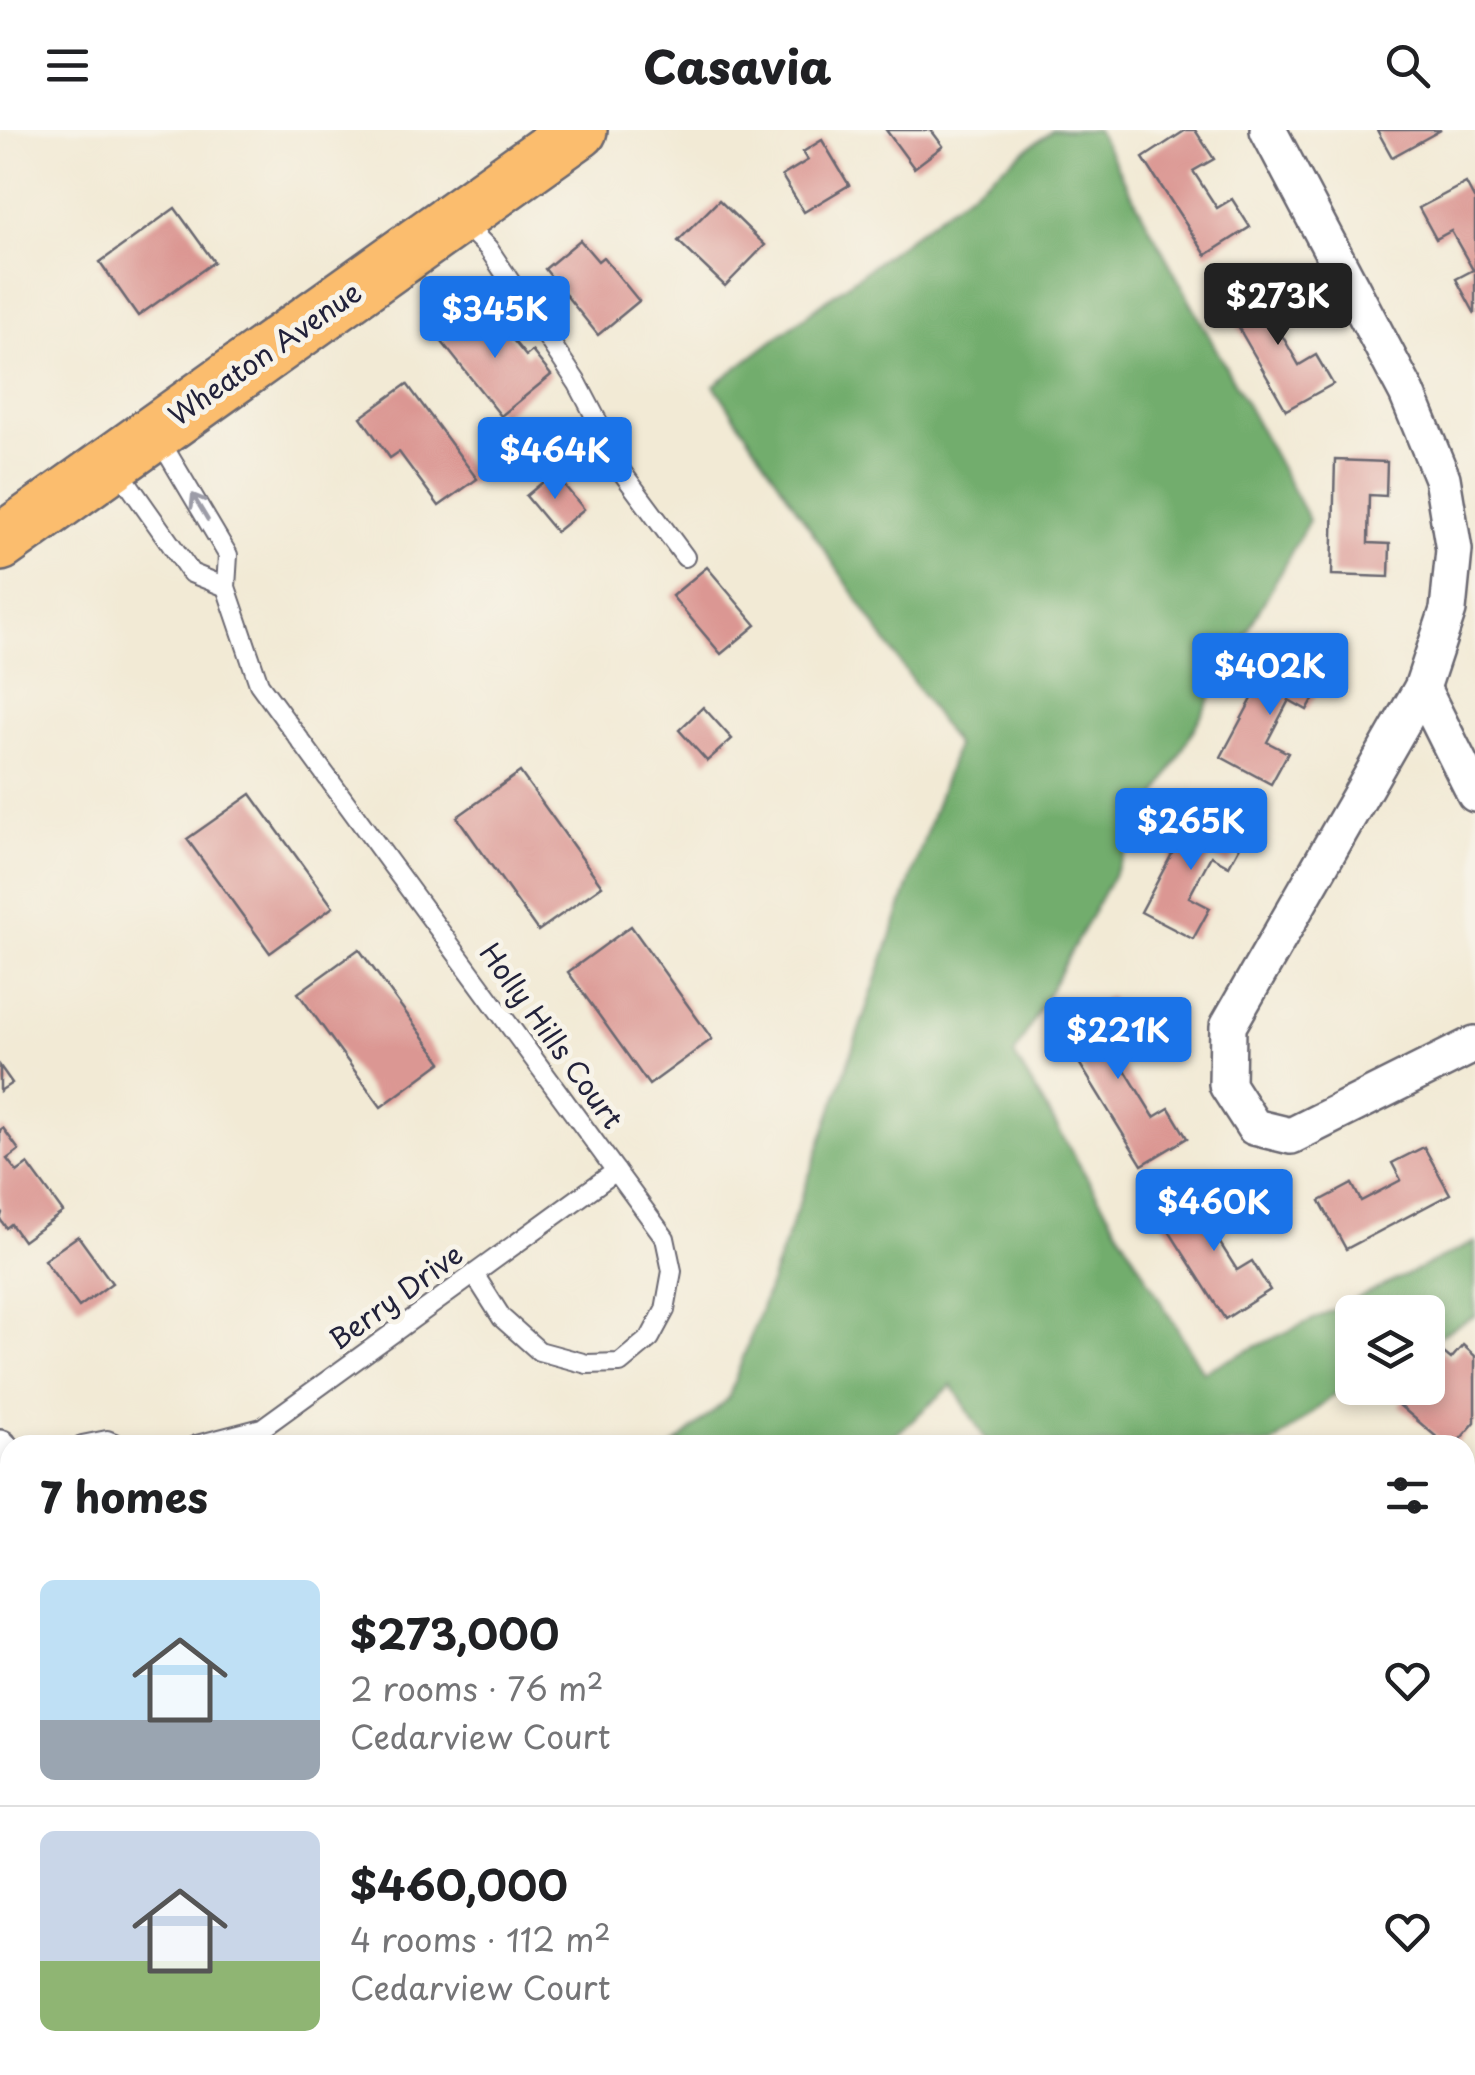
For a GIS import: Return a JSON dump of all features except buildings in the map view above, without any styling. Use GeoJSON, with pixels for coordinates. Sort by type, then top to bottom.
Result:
{"type":"FeatureCollection","features":[{"type":"Feature","properties":{"kind":"main road","name":"Wheaton Avenue"},"geometry":{"type":"LineString","coordinates":[[0,543],[458,217],[551,138]]}},
{"type":"Feature","properties":{"kind":"street"},"geometry":{"type":"LineString","coordinates":[[1268,130],[1407,393],[1442,478],[1454,550],[1448,610],[1422,688],[1228,1026],[1227,1085],[1254,1126],[1291,1136],[1475,1044]]}},
{"type":"Feature","properties":{"kind":"street"},"geometry":{"type":"LineString","coordinates":[[1422,688],[1475,794]]}},
{"type":"Feature","properties":{"kind":"lane"},"geometry":{"type":"LineString","coordinates":[[458,217],[488,248],[578,384],[613,460],[685,557]]}},
{"type":"Feature","properties":{"kind":"lane"},"geometry":{"type":"LineString","coordinates":[[134,447],[191,573],[226,587]]}},
{"type":"Feature","properties":{"kind":"lane","name":"Holly Hills Court"},"geometry":{"type":"LineString","coordinates":[[134,447],[228,556],[226,587],[259,684],[664,1238],[672,1271],[665,1310],[650,1338],[620,1363],[587,1364],[539,1351],[502,1318],[474,1274]]}},
{"type":"Feature","properties":{"kind":"lane","name":"Berry Drive"},"geometry":{"type":"LineString","coordinates":[[236,1435],[262,1428],[616,1171]]}},
{"type":"Feature","properties":{"kind":"green space"},"geometry":{"type":"Polygon","coordinates":[[[1052,130],[1097,130],[1309,520],[1014,1055],[1203,1372],[1335,1309],[1335,1394],[1284,1435],[983,1435],[952,1385],[895,1435],[686,1435],[728,1399],[813,1165],[956,746],[714,385],[1052,130]]]}},
{"type":"Feature","properties":{"kind":"green space"},"geometry":{"type":"Polygon","coordinates":[[[1475,1242],[1475,1316],[1445,1333],[1445,1295],[1364,1295],[1475,1242]]]}}]}
